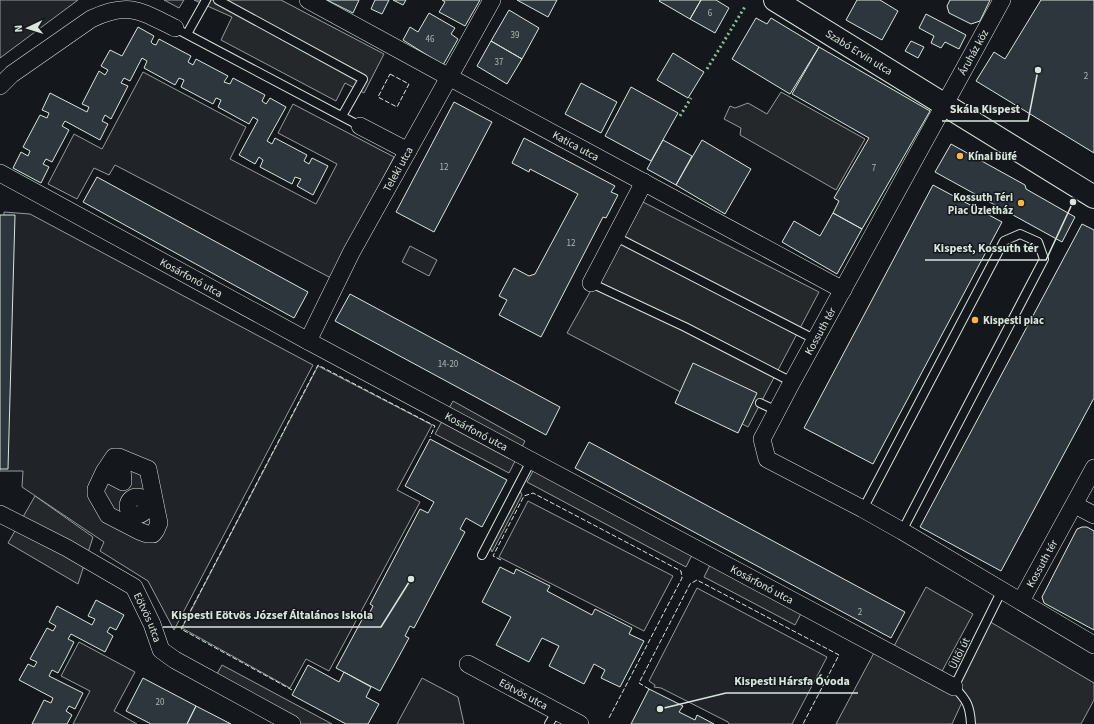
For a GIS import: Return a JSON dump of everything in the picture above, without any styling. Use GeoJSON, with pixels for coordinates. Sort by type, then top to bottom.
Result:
{"type":"FeatureCollection","features":[{"type":"Feature","properties":{"kind":"main road","name":"Szabó Ervin utca"},"geometry":{"type":"LineString","coordinates":[[775,0],[944,104]]}},
{"type":"Feature","properties":{"kind":"main road"},"geometry":{"type":"LineString","coordinates":[[944,104],[1094,197]]}},
{"type":"Feature","properties":{"kind":"street","name":"Katica utca"},"geometry":{"type":"LineString","coordinates":[[308,0],[449,78],[844,290]]}},
{"type":"Feature","properties":{"kind":"street","name":"Teleki utca"},"geometry":{"type":"LineString","coordinates":[[308,341],[351,253],[492,0]]}},
{"type":"Feature","properties":{"kind":"street","name":"Áruház köz"},"geometry":{"type":"LineString","coordinates":[[944,104],[1002,0]]}},
{"type":"Feature","properties":{"kind":"street"},"geometry":{"type":"LineString","coordinates":[[0,86],[12,74],[91,19],[104,13],[132,9],[144,13],[181,31]]}},
{"type":"Feature","properties":{"kind":"street","name":"Kossuth tér"},"geometry":{"type":"LineString","coordinates":[[944,104],[762,439],[767,458],[902,531],[1094,644]]}},
{"type":"Feature","properties":{"kind":"street"},"geometry":{"type":"LineString","coordinates":[[360,126],[408,151]]}},
{"type":"Feature","properties":{"kind":"street","name":"Kosárfonó utca"},"geometry":{"type":"LineString","coordinates":[[0,173],[308,341],[954,688]]}},
{"type":"Feature","properties":{"kind":"street"},"geometry":{"type":"LineString","coordinates":[[591,283],[644,182]]}},
{"type":"Feature","properties":{"kind":"street"},"geometry":{"type":"LineString","coordinates":[[125,460],[122,468],[137,495],[159,523],[153,534],[147,534],[108,515],[96,494],[96,489],[104,472],[114,457],[119,457],[148,469],[151,479]]}},
{"type":"Feature","properties":{"kind":"street","name":"Kossuth tér"},"geometry":{"type":"LineString","coordinates":[[1021,601],[1094,468]]}},
{"type":"Feature","properties":{"kind":"street"},"geometry":{"type":"LineString","coordinates":[[104,472],[137,495]]}},
{"type":"Feature","properties":{"kind":"street"},"geometry":{"type":"LineString","coordinates":[[137,495],[151,479]]}},
{"type":"Feature","properties":{"kind":"street"},"geometry":{"type":"LineString","coordinates":[[137,495],[144,480],[151,479]]}},
{"type":"Feature","properties":{"kind":"street"},"geometry":{"type":"LineString","coordinates":[[1075,505],[1094,515]]}},
{"type":"Feature","properties":{"kind":"street","name":"Eötvös utca"},"geometry":{"type":"LineString","coordinates":[[0,514],[67,548],[134,587],[152,624],[161,650],[175,660],[292,724]]}},
{"type":"Feature","properties":{"kind":"street","name":"Eötvös utca"},"geometry":{"type":"LineString","coordinates":[[468,664],[552,718],[580,724]]}},
{"type":"Feature","properties":{"kind":"lane"},"geometry":{"type":"LineString","coordinates":[[206,0],[198,17],[181,31],[360,126]]}},
{"type":"Feature","properties":{"kind":"lane"},"geometry":{"type":"LineString","coordinates":[[218,0],[363,79],[342,116]]}},
{"type":"Feature","properties":{"kind":"lane"},"geometry":{"type":"LineString","coordinates":[[863,509],[1004,241],[1020,234],[1038,242],[1044,259],[902,531]]}},
{"type":"Feature","properties":{"kind":"lane"},"geometry":{"type":"LineString","coordinates":[[616,237],[816,340]]}},
{"type":"Feature","properties":{"kind":"lane"},"geometry":{"type":"LineString","coordinates":[[591,283],[685,327],[792,382]]}},
{"type":"Feature","properties":{"kind":"lane"},"geometry":{"type":"LineString","coordinates":[[760,403],[777,411]]}},
{"type":"Feature","properties":{"kind":"lane"},"geometry":{"type":"LineString","coordinates":[[482,555],[531,461]]}},
{"type":"Feature","properties":{"kind":"lane","name":"Üllői út"},"geometry":{"type":"LineString","coordinates":[[954,688],[1002,590]]}},
{"type":"Feature","properties":{"kind":"lane"},"geometry":{"type":"LineString","coordinates":[[954,688],[964,698],[970,711],[971,724]]}},
{"type":"Feature","properties":{"kind":"shaded area"},"geometry":{"type":"Polygon","coordinates":[[[0,0],[78,0],[0,58],[0,0]]]}},
{"type":"Feature","properties":{"kind":"shaded area"},"geometry":{"type":"Polygon","coordinates":[[[164,0],[184,0],[179,8],[164,0]]]}},
{"type":"Feature","properties":{"kind":"shaded area"},"geometry":{"type":"Polygon","coordinates":[[[194,0],[281,0],[384,54],[364,93],[345,83],[336,101],[221,40],[232,17],[194,0]]]}},
{"type":"Feature","properties":{"kind":"shaded area"},"geometry":{"type":"Polygon","coordinates":[[[143,72],[246,127],[230,159],[316,204],[337,164],[278,133],[293,104],[394,157],[331,278],[115,165],[109,175],[94,168],[77,199],[48,184],[74,134],[102,149],[143,72]]]}},
{"type":"Feature","properties":{"kind":"shaded area"},"geometry":{"type":"Polygon","coordinates":[[[781,92],[865,139],[836,190],[740,135],[741,128],[724,119],[730,106],[735,108],[748,103],[767,114],[781,92]]]}},
{"type":"Feature","properties":{"kind":"shaded area"},"geometry":{"type":"Polygon","coordinates":[[[641,201],[819,292],[748,427],[567,333],[641,201]]]}},
{"type":"Feature","properties":{"kind":"shaded area"},"geometry":{"type":"Polygon","coordinates":[[[4,212],[30,214],[313,365],[174,630],[148,581],[100,551],[104,542],[22,487],[23,471],[0,471],[0,357],[4,212]]]}},
{"type":"Feature","properties":{"kind":"shaded area"},"geometry":{"type":"Polygon","coordinates":[[[410,246],[437,260],[429,276],[402,262],[410,246]]]}},
{"type":"Feature","properties":{"kind":"shaded area"},"geometry":{"type":"Polygon","coordinates":[[[318,366],[432,425],[397,490],[420,502],[329,671],[306,659],[290,688],[182,628],[318,366]]]}},
{"type":"Feature","properties":{"kind":"shaded area"},"geometry":{"type":"Polygon","coordinates":[[[453,401],[525,441],[509,473],[435,434],[453,401]]]}},
{"type":"Feature","properties":{"kind":"shaded area"},"geometry":{"type":"Polygon","coordinates":[[[537,464],[695,549],[686,567],[527,482],[537,464]]]}},
{"type":"Feature","properties":{"kind":"shaded area"},"geometry":{"type":"Polygon","coordinates":[[[518,486],[522,495],[492,552],[488,543],[518,486]]]}},
{"type":"Feature","properties":{"kind":"shaded area"},"geometry":{"type":"Polygon","coordinates":[[[35,496],[93,537],[78,584],[8,543],[35,496]]]}},
{"type":"Feature","properties":{"kind":"shaded area"},"geometry":{"type":"Polygon","coordinates":[[[528,501],[673,576],[644,631],[499,557],[528,501]]]}},
{"type":"Feature","properties":{"kind":"shaded area"},"geometry":{"type":"Polygon","coordinates":[[[713,559],[804,608],[795,625],[704,577],[713,559]]]}},
{"type":"Feature","properties":{"kind":"shaded area"},"geometry":{"type":"Polygon","coordinates":[[[926,587],[973,614],[941,673],[893,648],[926,587]]]}},
{"type":"Feature","properties":{"kind":"shaded area"},"geometry":{"type":"Polygon","coordinates":[[[697,588],[827,657],[792,724],[729,724],[728,722],[661,688],[654,687],[655,685],[649,681],[697,588]]]}},
{"type":"Feature","properties":{"kind":"shaded area"},"geometry":{"type":"Polygon","coordinates":[[[987,620],[1094,683],[1094,700],[1081,724],[971,724],[964,698],[952,724],[836,724],[875,651],[954,687],[987,620]]]}},
{"type":"Feature","properties":{"kind":"shaded area"},"geometry":{"type":"Polygon","coordinates":[[[79,642],[135,672],[114,711],[137,724],[73,724],[90,691],[61,676],[79,642]]]}},
{"type":"Feature","properties":{"kind":"shaded area"},"geometry":{"type":"Polygon","coordinates":[[[222,665],[332,724],[292,724],[213,681],[222,665]]]}},
{"type":"Feature","properties":{"kind":"shaded area"},"geometry":{"type":"Polygon","coordinates":[[[422,678],[458,697],[464,724],[397,724],[422,678]]]}},
{"type":"Feature","properties":{"kind":"building"},"geometry":{"type":"Polygon","coordinates":[[[327,0],[359,0],[353,13],[327,0]]]}},
{"type":"Feature","properties":{"kind":"building"},"geometry":{"type":"Polygon","coordinates":[[[375,0],[389,0],[382,14],[371,9],[375,0]]]}},
{"type":"Feature","properties":{"kind":"building"},"geometry":{"type":"Polygon","coordinates":[[[393,0],[406,0],[403,5],[393,0]]]}},
{"type":"Feature","properties":{"kind":"building"},"geometry":{"type":"Polygon","coordinates":[[[442,0],[480,0],[465,26],[439,12],[445,2],[442,0]]]}},
{"type":"Feature","properties":{"kind":"building"},"geometry":{"type":"Polygon","coordinates":[[[517,0],[557,0],[548,17],[517,0]]]}},
{"type":"Feature","properties":{"kind":"building"},"geometry":{"type":"Polygon","coordinates":[[[701,0],[690,19],[659,1],[701,0]]]}},
{"type":"Feature","properties":{"kind":"building"},"geometry":{"type":"Polygon","coordinates":[[[701,0],[716,0],[729,8],[715,33],[690,19],[701,0]]]}},
{"type":"Feature","properties":{"kind":"building"},"geometry":{"type":"Polygon","coordinates":[[[857,0],[880,0],[898,11],[882,40],[846,20],[857,0]]]}},
{"type":"Feature","properties":{"kind":"building"},"geometry":{"type":"Polygon","coordinates":[[[950,0],[990,0],[980,21],[971,24],[949,13],[947,6],[950,0]]]}},
{"type":"Feature","properties":{"kind":"building"},"geometry":{"type":"Polygon","coordinates":[[[1041,0],[1094,0],[1094,153],[976,81],[994,52],[1005,59],[1041,0]]]}},
{"type":"Feature","properties":{"kind":"building"},"geometry":{"type":"Polygon","coordinates":[[[509,10],[539,28],[522,59],[491,41],[509,10]]]}},
{"type":"Feature","properties":{"kind":"building"},"geometry":{"type":"Polygon","coordinates":[[[429,13],[455,28],[451,34],[458,39],[443,65],[403,40],[410,27],[418,32],[429,13]]]}},
{"type":"Feature","properties":{"kind":"building"},"geometry":{"type":"Polygon","coordinates":[[[926,14],[966,35],[959,49],[945,42],[941,48],[931,43],[934,36],[919,28],[926,14]]]}},
{"type":"Feature","properties":{"kind":"building"},"geometry":{"type":"Polygon","coordinates":[[[756,18],[767,24],[771,18],[819,47],[790,94],[732,59],[756,18]]]}},
{"type":"Feature","properties":{"kind":"building"},"geometry":{"type":"Polygon","coordinates":[[[138,27],[154,36],[151,42],[153,44],[156,45],[159,39],[191,56],[188,62],[193,65],[196,59],[228,76],[224,82],[230,84],[233,78],[265,95],[262,101],[266,104],[270,98],[286,107],[267,141],[272,144],[275,138],[307,155],[304,161],[309,164],[312,158],[328,166],[313,195],[297,186],[301,179],[295,177],[292,184],[260,167],[263,160],[259,157],[255,164],[239,155],[258,120],[253,117],[249,124],[218,107],[221,100],[216,98],[213,104],[181,87],[184,80],[179,78],[175,85],[144,68],[147,61],[142,58],[130,81],[124,78],[121,83],[128,86],[111,119],[105,115],[102,121],[108,124],[100,140],[65,121],[62,126],[69,130],[52,162],[46,159],[43,164],[49,167],[41,183],[13,168],[21,152],[28,156],[30,151],[23,147],[40,115],[47,118],[49,113],[42,110],[50,93],[87,112],[89,107],[82,104],[99,71],[105,75],[108,70],[101,66],[110,50],[122,56],[138,27]]]}},
{"type":"Feature","properties":{"kind":"building"},"geometry":{"type":"Polygon","coordinates":[[[491,41],[522,59],[507,84],[477,66],[491,41]]]}},
{"type":"Feature","properties":{"kind":"building"},"geometry":{"type":"Polygon","coordinates":[[[911,41],[924,47],[918,58],[905,51],[911,41]]]}},
{"type":"Feature","properties":{"kind":"building"},"geometry":{"type":"Polygon","coordinates":[[[819,47],[930,111],[862,229],[833,213],[839,201],[834,198],[869,138],[792,94],[819,47]]]}},
{"type":"Feature","properties":{"kind":"building"},"geometry":{"type":"Polygon","coordinates":[[[673,53],[704,72],[688,98],[657,80],[673,53]]]}},
{"type":"Feature","properties":{"kind":"building"},"geometry":{"type":"Polygon","coordinates":[[[581,83],[617,102],[601,133],[565,114],[581,83]]]}},
{"type":"Feature","properties":{"kind":"building"},"geometry":{"type":"Polygon","coordinates":[[[631,87],[678,113],[651,161],[605,136],[631,87]]]}},
{"type":"Feature","properties":{"kind":"building"},"geometry":{"type":"Polygon","coordinates":[[[454,102],[492,122],[434,232],[396,212],[454,102]]]}},
{"type":"Feature","properties":{"kind":"building"},"geometry":{"type":"Polygon","coordinates":[[[524,138],[615,186],[611,192],[618,195],[606,218],[603,217],[541,337],[499,315],[507,300],[499,296],[514,268],[529,276],[535,274],[578,194],[530,169],[529,172],[512,163],[524,138]]]}},
{"type":"Feature","properties":{"kind":"building"},"geometry":{"type":"Polygon","coordinates":[[[663,140],[692,156],[676,185],[647,169],[663,140]]]}},
{"type":"Feature","properties":{"kind":"building"},"geometry":{"type":"Polygon","coordinates":[[[702,140],[751,169],[725,214],[676,185],[702,140]]]}},
{"type":"Feature","properties":{"kind":"building","name":"Kossuth Téri Piac Üzletház"},"geometry":{"type":"Polygon","coordinates":[[[951,144],[1025,185],[1026,189],[1075,217],[1062,242],[935,172],[951,144]]]}},
{"type":"Feature","properties":{"kind":"building"},"geometry":{"type":"Polygon","coordinates":[[[97,177],[308,292],[294,318],[83,202],[97,177]]]}},
{"type":"Feature","properties":{"kind":"building"},"geometry":{"type":"Polygon","coordinates":[[[933,185],[1002,222],[873,464],[804,428],[933,185]]]}},
{"type":"Feature","properties":{"kind":"building"},"geometry":{"type":"Polygon","coordinates":[[[833,213],[862,229],[837,274],[782,242],[794,221],[820,236],[833,213]]]}},
{"type":"Feature","properties":{"kind":"building"},"geometry":{"type":"Polygon","coordinates":[[[0,215],[15,215],[8,469],[0,469],[0,215]]]}},
{"type":"Feature","properties":{"kind":"building"},"geometry":{"type":"Polygon","coordinates":[[[1082,224],[1094,230],[1094,398],[1001,571],[920,527],[1082,224]]]}},
{"type":"Feature","properties":{"kind":"building"},"geometry":{"type":"Polygon","coordinates":[[[350,294],[560,407],[546,435],[335,321],[350,294]]]}},
{"type":"Feature","properties":{"kind":"building"},"geometry":{"type":"Polygon","coordinates":[[[693,363],[757,393],[738,433],[675,403],[693,363]]]}},
{"type":"Feature","properties":{"kind":"building"},"geometry":{"type":"Polygon","coordinates":[[[430,439],[507,480],[482,527],[466,518],[460,529],[465,532],[414,628],[410,626],[405,636],[409,638],[380,691],[336,668],[365,614],[368,616],[373,606],[370,604],[420,509],[428,513],[434,502],[405,486],[430,439]]]}},
{"type":"Feature","properties":{"kind":"building"},"geometry":{"type":"Polygon","coordinates":[[[589,442],[905,612],[891,638],[575,468],[589,442]]]}},
{"type":"Feature","properties":{"kind":"building"},"geometry":{"type":"Polygon","coordinates":[[[1087,527],[1094,531],[1094,630],[1044,603],[1042,597],[1077,529],[1087,527]]]}},
{"type":"Feature","properties":{"kind":"building"},"geometry":{"type":"Polygon","coordinates":[[[500,567],[514,574],[516,569],[550,586],[547,591],[592,615],[595,609],[632,628],[629,634],[644,641],[620,687],[601,678],[605,670],[594,664],[584,684],[549,666],[559,646],[542,638],[529,662],[496,645],[511,617],[482,602],[500,567]]]}},
{"type":"Feature","properties":{"kind":"building"},"geometry":{"type":"Polygon","coordinates":[[[96,600],[124,615],[116,630],[110,627],[107,632],[113,636],[105,652],[71,634],[68,639],[74,642],[66,658],[58,673],[52,670],[49,676],[83,693],[75,709],[69,706],[66,711],[72,715],[67,724],[32,724],[44,700],[51,703],[53,698],[19,680],[28,664],[34,667],[37,662],[30,659],[47,628],[53,631],[56,626],[49,622],[57,606],[92,625],[95,619],[88,616],[96,600]]]}},
{"type":"Feature","properties":{"kind":"building"},"geometry":{"type":"Polygon","coordinates":[[[308,665],[339,682],[344,672],[371,687],[366,697],[379,704],[368,724],[346,724],[292,695],[308,665]]]}},
{"type":"Feature","properties":{"kind":"building"},"geometry":{"type":"Polygon","coordinates":[[[143,678],[196,706],[187,724],[151,724],[126,711],[143,678]]]}},
{"type":"Feature","properties":{"kind":"building"},"geometry":{"type":"Polygon","coordinates":[[[649,689],[683,706],[679,712],[695,720],[697,715],[714,724],[631,724],[649,689]]]}},
{"type":"Feature","properties":{"kind":"building"},"geometry":{"type":"Polygon","coordinates":[[[196,706],[231,724],[187,724],[196,706]]]}},
{"type":"Feature","properties":{"kind":"hedge"},"geometry":{"type":"LineString","coordinates":[[707,69],[746,5]]}},
{"type":"Feature","properties":{"kind":"hedge"},"geometry":{"type":"LineString","coordinates":[[680,116],[691,98]]}},
{"type":"Feature","properties":{"kind":"fence"},"geometry":{"type":"LineString","coordinates":[[390,74],[409,84],[397,107],[378,97],[390,74]]}},
{"type":"Feature","properties":{"kind":"fence"},"geometry":{"type":"LineString","coordinates":[[292,690],[181,629],[318,365],[435,426],[430,437]]}},
{"type":"Feature","properties":{"kind":"fence"},"geometry":{"type":"LineString","coordinates":[[501,560],[493,556],[524,496],[533,493],[681,571],[682,578],[609,718]]}},
{"type":"Feature","properties":{"kind":"fence"},"geometry":{"type":"LineString","coordinates":[[649,689],[639,683],[690,584],[697,580],[839,655],[803,724]]}},
{"type":"Feature","properties":{"kind":"place","name":"Skála Kispest"},"geometry":{"type":"Point","coordinates":[1038,70]}},
{"type":"Feature","properties":{"kind":"place","name":"Kínai büfé"},"geometry":{"type":"Point","coordinates":[960,156]}},
{"type":"Feature","properties":{"kind":"place","name":"Kispest, Kossuth tér"},"geometry":{"type":"Point","coordinates":[1073,202]}},
{"type":"Feature","properties":{"kind":"place","name":"Kossuth Téri Piac Üzletház"},"geometry":{"type":"Point","coordinates":[1021,203]}},
{"type":"Feature","properties":{"kind":"place","name":"Kispesti piac"},"geometry":{"type":"Point","coordinates":[975,320]}},
{"type":"Feature","properties":{"kind":"place","name":"Kispesti Eötvös József Általános Iskola"},"geometry":{"type":"Point","coordinates":[411,579]}},
{"type":"Feature","properties":{"kind":"place","name":"Kispesti Hársfa Óvoda"},"geometry":{"type":"Point","coordinates":[660,709]}}]}
